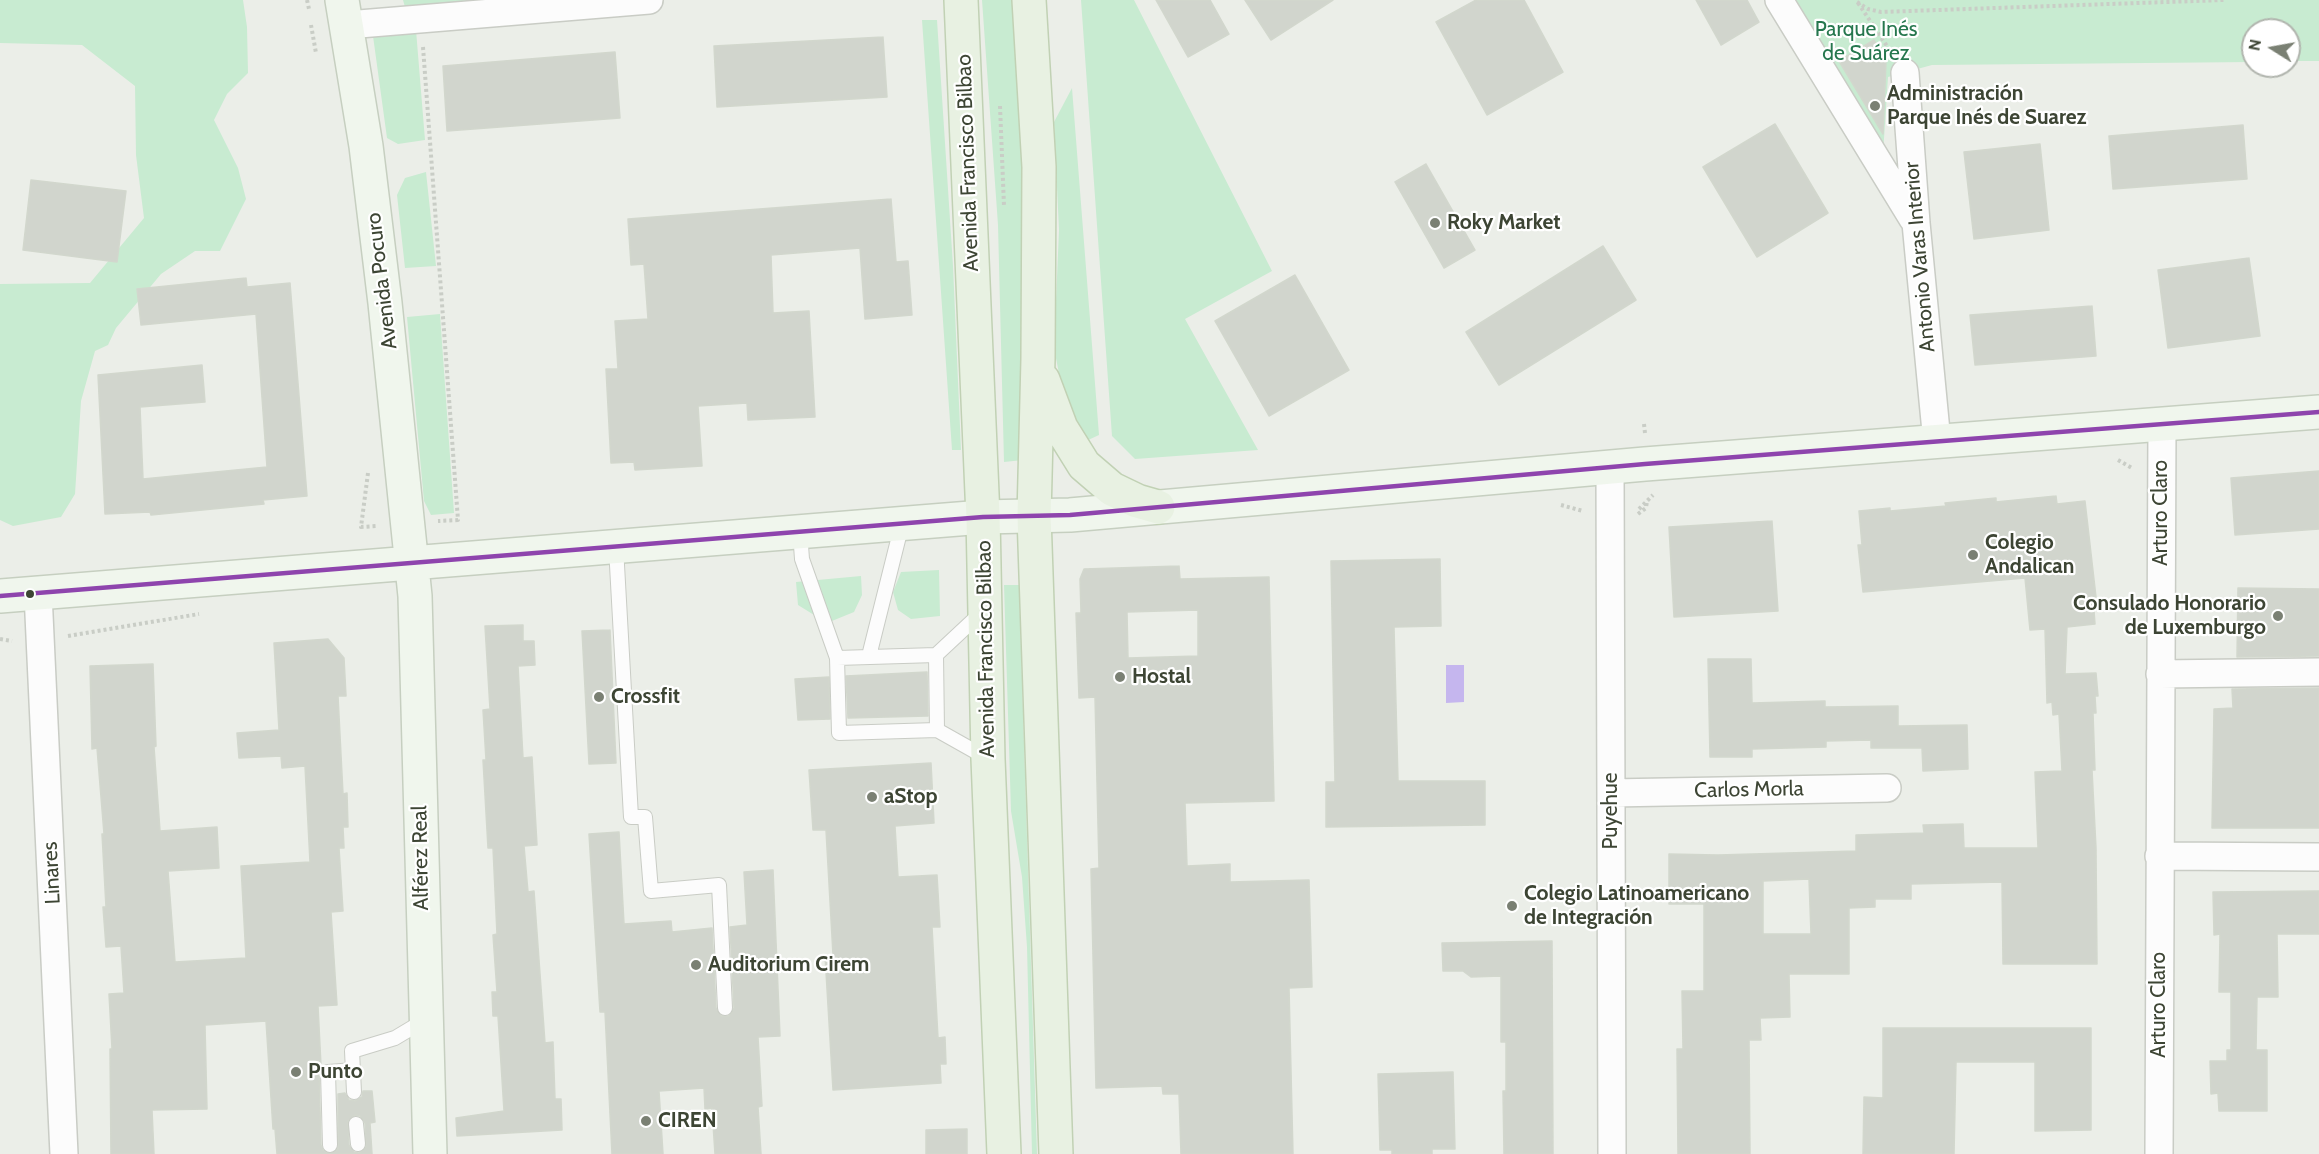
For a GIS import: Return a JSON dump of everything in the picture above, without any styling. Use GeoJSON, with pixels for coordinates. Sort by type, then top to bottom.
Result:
{"type":"FeatureCollection","features":[{"type":"Feature","properties":{"kind":"main road","name":"Avenida Francisco Bilbao"},"geometry":{"type":"LineString","coordinates":[[961,0],[983,517],[988,759],[1004,1154]]}},
{"type":"Feature","properties":{"kind":"main road"},"geometry":{"type":"LineString","coordinates":[[1029,0],[1039,167],[1034,516],[1056,1154]]}},
{"type":"Feature","properties":{"kind":"main road","name":"Avenida Pocuro"},"geometry":{"type":"LineString","coordinates":[[345,13],[366,146],[384,292],[412,563]]}},
{"type":"Feature","properties":{"kind":"main road"},"geometry":{"type":"LineString","coordinates":[[1038,359],[1057,418],[1072,448],[1084,465],[1112,489],[1128,498],[1158,507]]}},
{"type":"Feature","properties":{"kind":"main road"},"geometry":{"type":"LineString","coordinates":[[0,596],[983,517],[1034,516],[1158,507],[1610,467],[2319,412]]}},
{"type":"Feature","properties":{"kind":"main road","name":"Alférez Real"},"geometry":{"type":"LineString","coordinates":[[412,563],[416,606],[430,1154]]}},
{"type":"Feature","properties":{"kind":"street"},"geometry":{"type":"LineString","coordinates":[[345,13],[418,19],[649,0]]}},
{"type":"Feature","properties":{"kind":"street"},"geometry":{"type":"LineString","coordinates":[[1779,0],[1916,223]]}},
{"type":"Feature","properties":{"kind":"street","name":"Antonio Varas Interior"},"geometry":{"type":"LineString","coordinates":[[1905,73],[1916,223],[1937,442]]}},
{"type":"Feature","properties":{"kind":"street","name":"Arturo Claro"},"geometry":{"type":"LineString","coordinates":[[2160,1154],[2159,856],[2162,424]]}},
{"type":"Feature","properties":{"kind":"street","name":"Puyehue"},"geometry":{"type":"LineString","coordinates":[[1610,467],[1612,1154]]}},
{"type":"Feature","properties":{"kind":"street","name":"Linares"},"geometry":{"type":"LineString","coordinates":[[38,593],[64,1154]]}},
{"type":"Feature","properties":{"kind":"street"},"geometry":{"type":"LineString","coordinates":[[2160,674],[2319,672]]}},
{"type":"Feature","properties":{"kind":"street","name":"Carlos Morla"},"geometry":{"type":"LineString","coordinates":[[1611,793],[1887,788]]}},
{"type":"Feature","properties":{"kind":"street"},"geometry":{"type":"LineString","coordinates":[[2159,856],[2319,856]]}},
{"type":"Feature","properties":{"kind":"lane"},"geometry":{"type":"LineString","coordinates":[[869,656],[902,524]]}},
{"type":"Feature","properties":{"kind":"lane"},"geometry":{"type":"LineString","coordinates":[[800,532],[802,559],[837,658],[839,733],[937,730],[988,759]]}},
{"type":"Feature","properties":{"kind":"lane"},"geometry":{"type":"LineString","coordinates":[[616,547],[631,817],[645,817],[651,891],[719,885],[725,1008]]}},
{"type":"Feature","properties":{"kind":"lane"},"geometry":{"type":"LineString","coordinates":[[837,658],[936,655],[985,610]]}},
{"type":"Feature","properties":{"kind":"lane"},"geometry":{"type":"LineString","coordinates":[[936,655],[937,730]]}},
{"type":"Feature","properties":{"kind":"lane"},"geometry":{"type":"LineString","coordinates":[[354,1092],[352,1051],[395,1038],[425,1020]]}},
{"type":"Feature","properties":{"kind":"lane"},"geometry":{"type":"LineString","coordinates":[[330,1145],[328,1072],[354,1070]]}},
{"type":"Feature","properties":{"kind":"lane"},"geometry":{"type":"LineString","coordinates":[[356,1124],[358,1144]]}},
{"type":"Feature","properties":{"kind":"path"},"geometry":{"type":"LineString","coordinates":[[2078,6],[2082,0]]}},
{"type":"Feature","properties":{"kind":"path"},"geometry":{"type":"LineString","coordinates":[[1857,1],[1868,9],[1881,12],[2223,0]]}},
{"type":"Feature","properties":{"kind":"path"},"geometry":{"type":"LineString","coordinates":[[1857,1],[1905,73]]}},
{"type":"Feature","properties":{"kind":"path"},"geometry":{"type":"LineString","coordinates":[[418,19],[421,28],[432,155],[458,520]]}},
{"type":"Feature","properties":{"kind":"path"},"geometry":{"type":"LineString","coordinates":[[0,639],[7,641]]}},
{"type":"Feature","properties":{"kind":"green space"},"geometry":{"type":"Polygon","coordinates":[[[0,0],[243,0],[247,27],[248,73],[227,94],[214,120],[238,168],[246,199],[220,251],[195,251],[161,274],[116,328],[108,345],[95,351],[81,401],[75,494],[61,517],[13,526],[0,520],[0,284],[90,283],[144,218],[136,155],[135,86],[82,45],[0,43],[0,0]]]}},
{"type":"Feature","properties":{"kind":"green space"},"geometry":{"type":"Polygon","coordinates":[[[403,0],[485,0],[405,7],[403,0]]]}},
{"type":"Feature","properties":{"kind":"green space"},"geometry":{"type":"Polygon","coordinates":[[[982,0],[1018,0],[1028,263],[1023,460],[1004,462],[998,225],[982,0]]]}},
{"type":"Feature","properties":{"kind":"green space"},"geometry":{"type":"Polygon","coordinates":[[[1081,0],[1134,0],[1272,271],[1185,319],[1258,450],[1135,459],[1112,436],[1081,0]]]}},
{"type":"Feature","properties":{"kind":"green space","name":"Parque Inés de Suárez"},"geometry":{"type":"Polygon","coordinates":[[[1789,0],[2319,0],[2319,61],[2301,61],[2301,18],[2241,18],[2241,62],[1932,65],[1888,77],[1883,154],[1789,0]]]}},
{"type":"Feature","properties":{"kind":"green space"},"geometry":{"type":"Polygon","coordinates":[[[922,20],[937,20],[953,266],[961,450],[952,450],[922,20]]]}},
{"type":"Feature","properties":{"kind":"green space"},"geometry":{"type":"Polygon","coordinates":[[[416,30],[425,140],[398,144],[387,138],[373,36],[416,30]]]}},
{"type":"Feature","properties":{"kind":"green space"},"geometry":{"type":"Polygon","coordinates":[[[1072,88],[1099,435],[1086,441],[1064,399],[1054,348],[1059,230],[1054,122],[1072,88]]]}},
{"type":"Feature","properties":{"kind":"green space"},"geometry":{"type":"Polygon","coordinates":[[[426,172],[436,266],[405,268],[397,195],[405,178],[426,172]]]}},
{"type":"Feature","properties":{"kind":"green space"},"geometry":{"type":"Polygon","coordinates":[[[440,314],[454,513],[431,515],[424,501],[407,317],[440,314]]]}},
{"type":"Feature","properties":{"kind":"green space"},"geometry":{"type":"Polygon","coordinates":[[[939,570],[940,616],[911,619],[898,610],[893,592],[901,572],[939,570]]]}},
{"type":"Feature","properties":{"kind":"green space"},"geometry":{"type":"Polygon","coordinates":[[[861,576],[862,595],[854,612],[827,623],[798,605],[796,582],[861,576]]]}},
{"type":"Feature","properties":{"kind":"green space"},"geometry":{"type":"Polygon","coordinates":[[[1004,585],[1019,585],[1037,1154],[1032,1154],[1027,947],[1022,877],[1011,811],[1004,585]]]}},
{"type":"Feature","properties":{"kind":"shaded area"},"geometry":{"type":"Polygon","coordinates":[[[1446,665],[1464,665],[1464,702],[1446,703],[1446,665]]]}},
{"type":"Feature","properties":{"kind":"building"},"geometry":{"type":"Polygon","coordinates":[[[1156,0],[1210,0],[1229,34],[1188,57],[1156,0]]]}},
{"type":"Feature","properties":{"kind":"building"},"geometry":{"type":"Polygon","coordinates":[[[1245,0],[1333,0],[1271,40],[1245,0]]]}},
{"type":"Feature","properties":{"kind":"building"},"geometry":{"type":"Polygon","coordinates":[[[1476,0],[1524,0],[1563,72],[1487,115],[1436,22],[1476,0]]]}},
{"type":"Feature","properties":{"kind":"building"},"geometry":{"type":"Polygon","coordinates":[[[1696,0],[1747,0],[1759,22],[1721,45],[1696,0]]]}},
{"type":"Feature","properties":{"kind":"building"},"geometry":{"type":"Polygon","coordinates":[[[883,37],[887,97],[717,107],[714,46],[883,37]]]}},
{"type":"Feature","properties":{"kind":"building","name":"Administración Parque Inés de Suarez"},"geometry":{"type":"Polygon","coordinates":[[[1874,40],[1886,61],[1883,134],[1839,61],[1874,40]]]}},
{"type":"Feature","properties":{"kind":"building"},"geometry":{"type":"Polygon","coordinates":[[[615,52],[620,118],[447,131],[443,66],[615,52]]]}},
{"type":"Feature","properties":{"kind":"building"},"geometry":{"type":"Polygon","coordinates":[[[1775,124],[1828,213],[1757,257],[1703,167],[1775,124]]]}},
{"type":"Feature","properties":{"kind":"building"},"geometry":{"type":"Polygon","coordinates":[[[2243,125],[2247,179],[2113,189],[2109,136],[2243,125]]]}},
{"type":"Feature","properties":{"kind":"building"},"geometry":{"type":"Polygon","coordinates":[[[2040,144],[2049,230],[1974,239],[1964,152],[2040,144]]]}},
{"type":"Feature","properties":{"kind":"building"},"geometry":{"type":"Polygon","coordinates":[[[1426,164],[1475,250],[1444,268],[1395,182],[1426,164]]]}},
{"type":"Feature","properties":{"kind":"building"},"geometry":{"type":"Polygon","coordinates":[[[31,180],[126,191],[117,262],[23,250],[31,180]]]}},
{"type":"Feature","properties":{"kind":"building"},"geometry":{"type":"Polygon","coordinates":[[[891,199],[896,262],[908,261],[912,315],[865,319],[860,248],[771,255],[773,313],[809,311],[815,417],[748,420],[747,403],[698,406],[702,466],[635,470],[634,462],[611,463],[606,369],[618,369],[615,321],[648,319],[644,264],[631,265],[628,219],[891,199]]]}},
{"type":"Feature","properties":{"kind":"building"},"geometry":{"type":"Polygon","coordinates":[[[1603,246],[1636,300],[1499,385],[1466,332],[1603,246]]]}},
{"type":"Feature","properties":{"kind":"building"},"geometry":{"type":"Polygon","coordinates":[[[2249,258],[2260,336],[2168,348],[2158,270],[2249,258]]]}},
{"type":"Feature","properties":{"kind":"building"},"geometry":{"type":"Polygon","coordinates":[[[1295,275],[1349,370],[1269,416],[1215,321],[1295,275]]]}},
{"type":"Feature","properties":{"kind":"building"},"geometry":{"type":"Polygon","coordinates":[[[246,278],[247,287],[290,283],[307,496],[263,500],[264,504],[151,515],[150,512],[105,514],[98,375],[202,365],[205,402],[140,407],[143,479],[267,467],[256,314],[141,325],[137,289],[246,278]]]}},
{"type":"Feature","properties":{"kind":"building"},"geometry":{"type":"Polygon","coordinates":[[[2092,306],[2096,356],[1975,365],[1970,315],[2092,306]]]}},
{"type":"Feature","properties":{"kind":"building"},"geometry":{"type":"Polygon","coordinates":[[[2319,471],[2319,529],[2235,535],[2231,478],[2319,471]]]}},
{"type":"Feature","properties":{"kind":"building"},"geometry":{"type":"Polygon","coordinates":[[[2056,496],[2057,504],[2085,501],[2096,597],[2093,598],[2095,624],[2067,627],[2065,674],[2096,673],[2098,696],[2095,696],[2096,713],[2093,713],[2095,770],[2092,770],[2096,848],[2097,964],[2003,964],[2002,882],[1911,884],[1911,899],[1875,899],[1875,907],[1849,908],[1849,974],[1789,974],[1790,1017],[1760,1018],[1761,1040],[1749,1040],[1750,1154],[1678,1154],[1677,1049],[1683,1049],[1682,991],[1704,991],[1704,904],[1669,904],[1669,854],[1856,851],[1856,835],[1924,833],[1923,825],[1963,824],[1964,848],[2038,848],[2035,772],[2062,771],[2059,714],[2053,715],[2052,702],[2047,703],[2045,629],[2030,630],[2025,578],[1863,592],[1858,545],[1862,545],[1859,511],[1946,506],[1945,503],[1996,498],[1996,502],[2056,496]],[[1809,879],[1763,881],[1763,934],[1811,934],[1809,879]]]}},
{"type":"Feature","properties":{"kind":"building"},"geometry":{"type":"Polygon","coordinates":[[[1772,521],[1778,611],[1674,617],[1669,527],[1772,521]]]}},
{"type":"Feature","properties":{"kind":"building"},"geometry":{"type":"Polygon","coordinates":[[[1440,559],[1441,626],[1394,627],[1398,781],[1485,781],[1485,825],[1326,827],[1326,782],[1335,782],[1331,561],[1440,559]]]}},
{"type":"Feature","properties":{"kind":"building"},"geometry":{"type":"Polygon","coordinates":[[[1179,566],[1180,579],[1269,577],[1274,801],[1185,803],[1187,866],[1230,864],[1230,882],[1309,880],[1312,987],[1289,988],[1293,1154],[1181,1154],[1179,1094],[1163,1094],[1162,1086],[1096,1088],[1091,869],[1099,868],[1095,697],[1079,698],[1076,613],[1081,613],[1080,579],[1084,569],[1179,566]],[[1198,610],[1127,612],[1128,658],[1198,656],[1198,610]]]}},
{"type":"Feature","properties":{"kind":"building","name":"Consulado Honorario de Luxemburgo"},"geometry":{"type":"Polygon","coordinates":[[[2238,588],[2319,589],[2319,656],[2237,657],[2238,588]]]}},
{"type":"Feature","properties":{"kind":"building"},"geometry":{"type":"Polygon","coordinates":[[[523,625],[523,641],[534,641],[535,665],[518,666],[523,758],[532,757],[537,845],[524,846],[528,892],[534,891],[545,1043],[553,1042],[555,1099],[561,1099],[562,1130],[457,1136],[456,1118],[504,1111],[498,1016],[493,1016],[492,992],[497,992],[493,935],[497,934],[493,848],[488,848],[483,760],[486,760],[483,710],[490,709],[485,626],[523,625]]]}},
{"type":"Feature","properties":{"kind":"building","name":"Crossfit"},"geometry":{"type":"Polygon","coordinates":[[[610,630],[616,763],[589,764],[582,631],[610,630]]]}},
{"type":"Feature","properties":{"kind":"building"},"geometry":{"type":"Polygon","coordinates":[[[328,639],[344,658],[346,696],[338,696],[343,794],[347,793],[348,827],[343,827],[344,848],[339,848],[343,911],[331,912],[337,1005],[318,1006],[321,1145],[323,1150],[330,1154],[277,1154],[275,1129],[273,1129],[266,1021],[205,1025],[207,1109],[152,1110],[154,1154],[111,1154],[110,1049],[112,1049],[109,994],[124,993],[121,946],[106,947],[103,907],[106,907],[102,834],[104,834],[97,748],[92,749],[90,666],[153,664],[156,746],[154,747],[160,831],[217,827],[219,868],[168,871],[175,962],[246,958],[241,866],[310,862],[305,766],[282,768],[281,756],[239,758],[237,733],[279,730],[274,643],[328,639]]]}},
{"type":"Feature","properties":{"kind":"building"},"geometry":{"type":"Polygon","coordinates":[[[1708,659],[1751,659],[1752,703],[1825,701],[1825,707],[1898,706],[1898,726],[1967,725],[1968,769],[1923,771],[1922,748],[1871,748],[1871,740],[1826,741],[1826,747],[1752,749],[1752,757],[1710,757],[1708,659]]]}},
{"type":"Feature","properties":{"kind":"building"},"geometry":{"type":"Polygon","coordinates":[[[927,672],[928,716],[848,718],[846,676],[927,672]]]}},
{"type":"Feature","properties":{"kind":"building"},"geometry":{"type":"Polygon","coordinates":[[[829,677],[830,719],[798,720],[795,679],[829,677]]]}},
{"type":"Feature","properties":{"kind":"building"},"geometry":{"type":"Polygon","coordinates":[[[2319,688],[2319,828],[2212,828],[2214,709],[2233,708],[2232,689],[2319,688]]]}},
{"type":"Feature","properties":{"kind":"building"},"geometry":{"type":"Polygon","coordinates":[[[931,763],[934,823],[895,826],[898,877],[937,875],[940,927],[932,927],[938,1038],[945,1037],[946,1064],[940,1064],[941,1083],[833,1090],[825,955],[833,955],[826,830],[813,830],[809,770],[931,763]]]}},
{"type":"Feature","properties":{"kind":"building"},"geometry":{"type":"Polygon","coordinates":[[[619,832],[624,924],[671,921],[672,932],[712,928],[716,1008],[721,1016],[729,1016],[734,1008],[730,927],[747,925],[744,872],[773,870],[780,1036],[758,1037],[762,1106],[758,1107],[761,1154],[715,1154],[712,1108],[705,1109],[704,1088],[659,1091],[663,1154],[612,1154],[605,1012],[600,1012],[589,834],[619,832]]]}},
{"type":"Feature","properties":{"kind":"building"},"geometry":{"type":"Polygon","coordinates":[[[2319,891],[2319,934],[2277,934],[2278,997],[2257,997],[2256,1050],[2267,1050],[2267,1111],[2219,1111],[2218,1093],[2211,1094],[2210,1061],[2227,1061],[2227,1050],[2231,1050],[2231,992],[2219,992],[2220,934],[2214,935],[2213,892],[2319,891]]]}},
{"type":"Feature","properties":{"kind":"building"},"geometry":{"type":"Polygon","coordinates":[[[1552,941],[1553,1154],[1504,1154],[1503,1091],[1506,1091],[1506,1042],[1501,1042],[1501,976],[1471,977],[1463,971],[1443,971],[1442,943],[1552,941]]]}},
{"type":"Feature","properties":{"kind":"building"},"geometry":{"type":"Polygon","coordinates":[[[1883,1028],[2091,1028],[2091,1130],[2035,1131],[2035,1062],[1956,1062],[1954,1154],[1863,1154],[1864,1097],[1883,1098],[1883,1028]]]}},
{"type":"Feature","properties":{"kind":"building"},"geometry":{"type":"Polygon","coordinates":[[[1453,1072],[1455,1149],[1432,1149],[1432,1154],[1392,1154],[1392,1150],[1380,1150],[1378,1074],[1453,1072]]]}},
{"type":"Feature","properties":{"kind":"building"},"geometry":{"type":"Polygon","coordinates":[[[363,1091],[372,1091],[375,1122],[370,1123],[372,1154],[330,1154],[338,1149],[338,1094],[345,1093],[349,1100],[355,1101],[362,1097],[363,1091]],[[355,1115],[348,1121],[349,1145],[354,1152],[359,1153],[366,1147],[365,1123],[360,1116],[355,1115]]]}},
{"type":"Feature","properties":{"kind":"building"},"geometry":{"type":"Polygon","coordinates":[[[967,1129],[967,1154],[926,1154],[926,1130],[967,1129]]]}},
{"type":"Feature","properties":{"kind":"transit line"},"geometry":{"type":"LineString","coordinates":[[0,596],[983,517],[1070,515],[1645,464],[2319,412]]}},
{"type":"Feature","properties":{"kind":"place","name":"Administración Parque Inés de Suarez"},"geometry":{"type":"Point","coordinates":[1875,106]}},
{"type":"Feature","properties":{"kind":"place","name":"Roky Market"},"geometry":{"type":"Point","coordinates":[1435,223]}},
{"type":"Feature","properties":{"kind":"place","name":"Colegio Andalican"},"geometry":{"type":"Point","coordinates":[1973,555]}},
{"type":"Feature","properties":{"kind":"place","name":"Consulado Honorario de Luxemburgo"},"geometry":{"type":"Point","coordinates":[2278,616]}},
{"type":"Feature","properties":{"kind":"place","name":"Hostal"},"geometry":{"type":"Point","coordinates":[1120,677]}},
{"type":"Feature","properties":{"kind":"place","name":"Crossfit"},"geometry":{"type":"Point","coordinates":[599,697]}},
{"type":"Feature","properties":{"kind":"place","name":"aStop"},"geometry":{"type":"Point","coordinates":[872,797]}},
{"type":"Feature","properties":{"kind":"place","name":"Colegio Latinoamericano de Integración"},"geometry":{"type":"Point","coordinates":[1512,906]}},
{"type":"Feature","properties":{"kind":"place","name":"Auditorium Cirem"},"geometry":{"type":"Point","coordinates":[696,965]}},
{"type":"Feature","properties":{"kind":"place","name":"Punto"},"geometry":{"type":"Point","coordinates":[296,1072]}},
{"type":"Feature","properties":{"kind":"place","name":"CIREN"},"geometry":{"type":"Point","coordinates":[646,1121]}}]}
